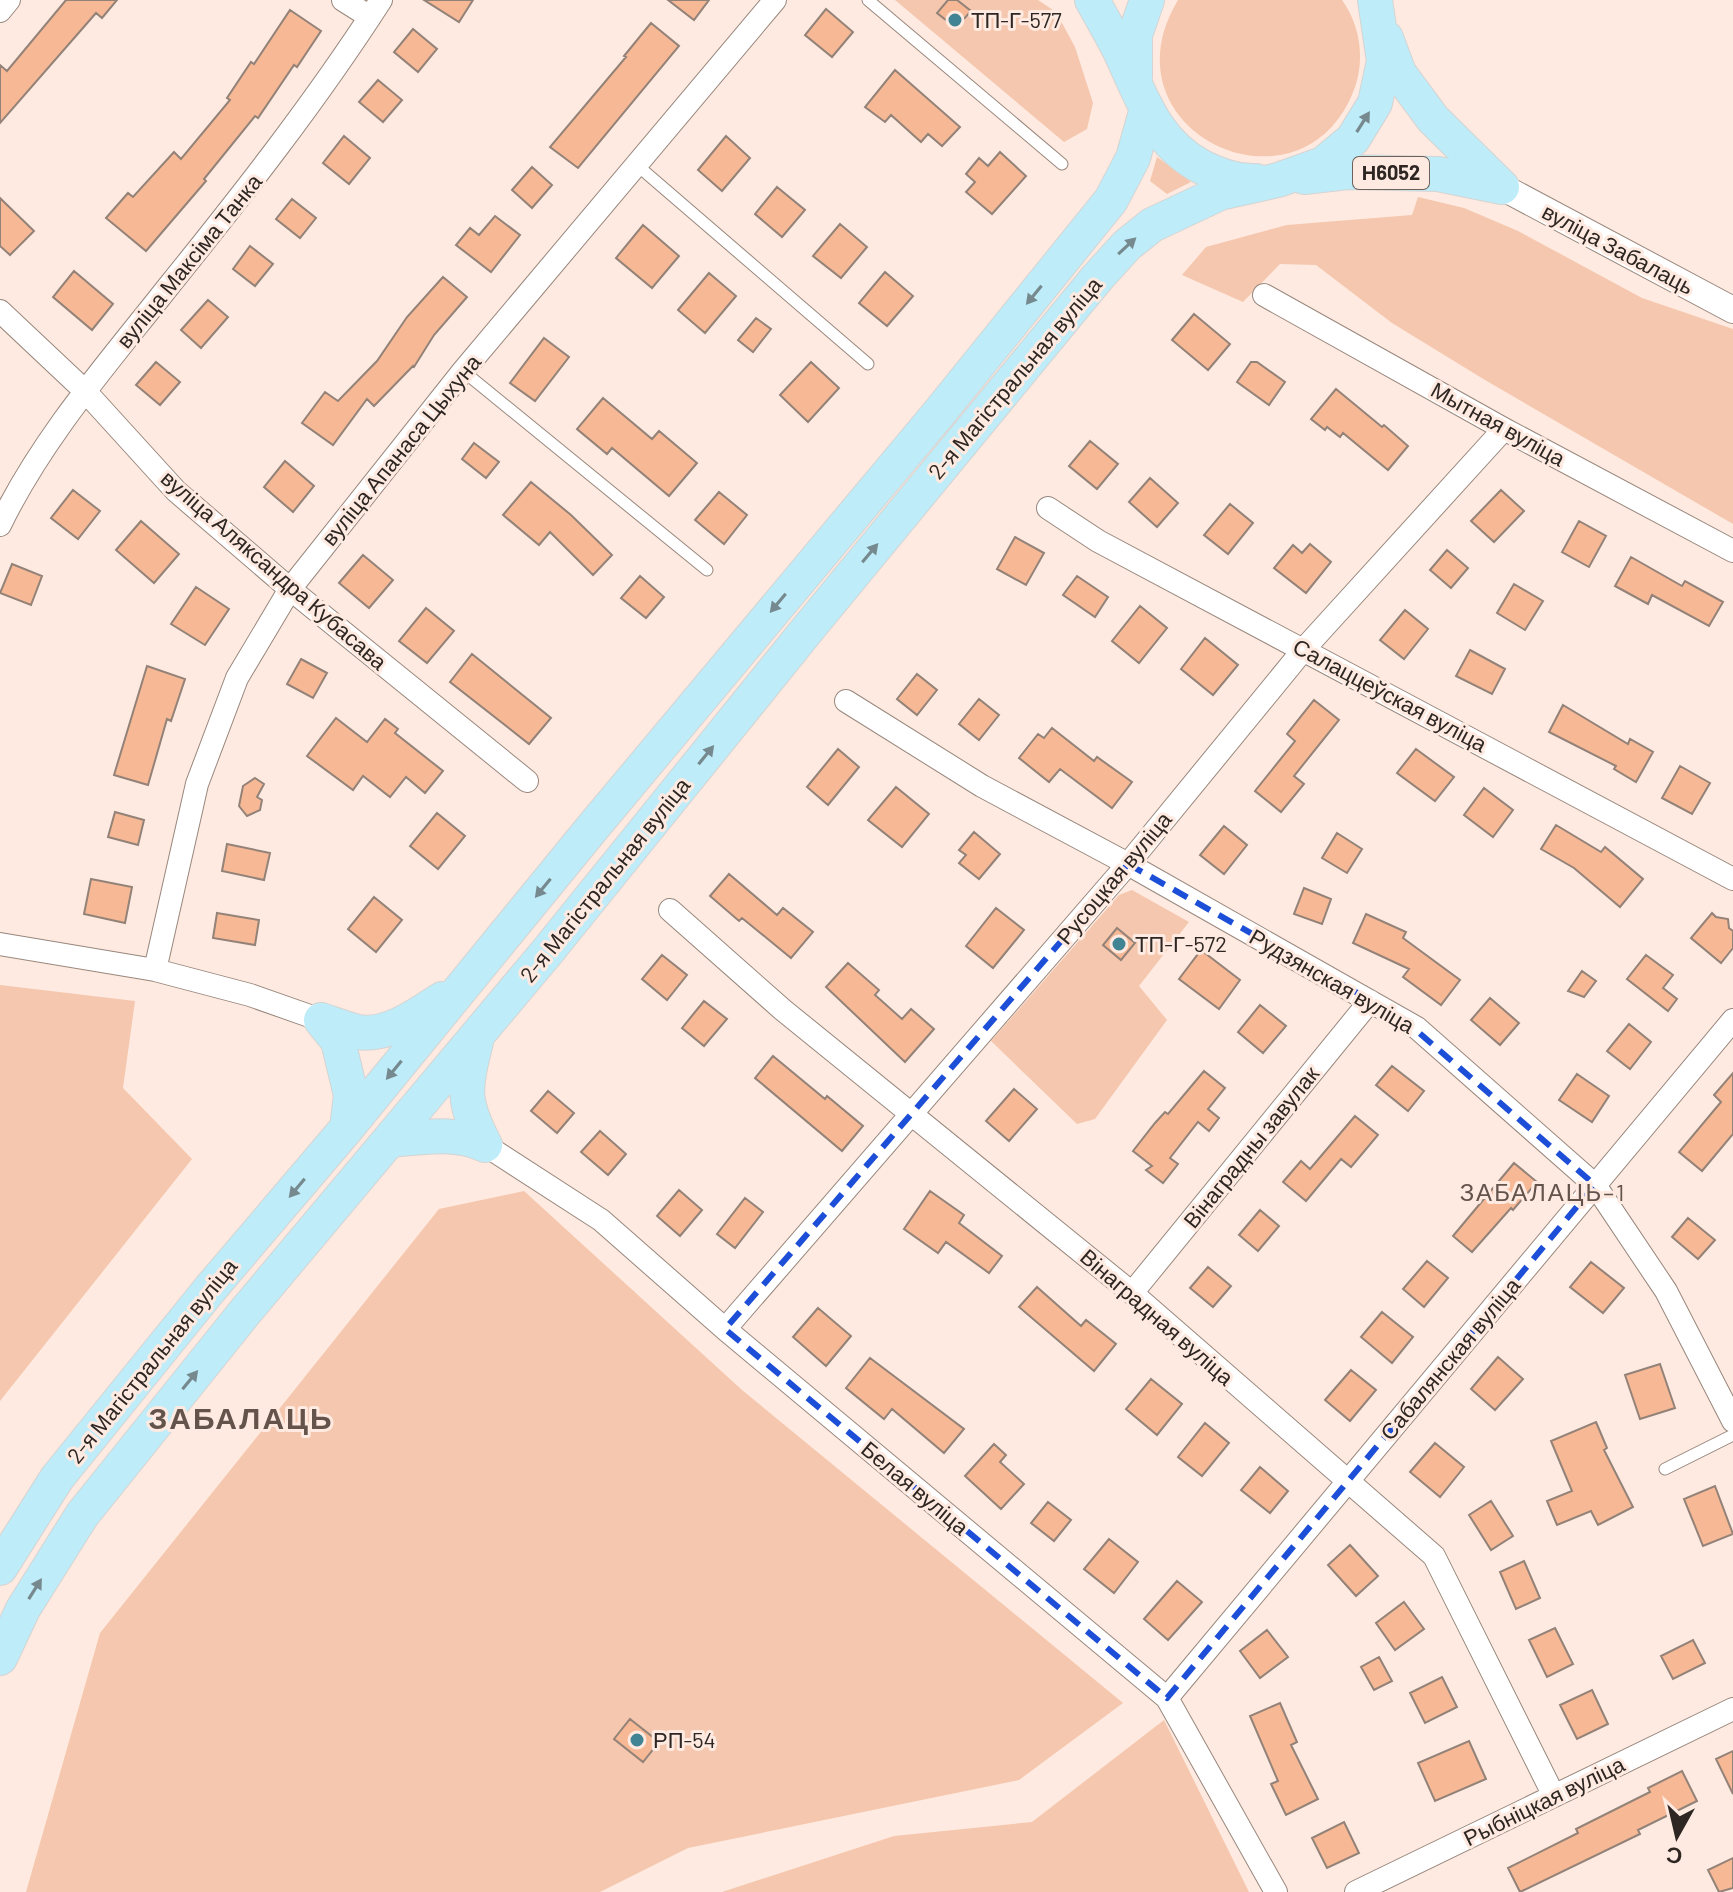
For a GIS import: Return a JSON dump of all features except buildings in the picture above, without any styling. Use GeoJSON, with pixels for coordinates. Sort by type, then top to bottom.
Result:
{"type":"FeatureCollection","features":[{"type":"Feature","properties":{"kind":"main road","name":"Н6052"},"geometry":{"type":"LineString","coordinates":[[1092,0],[1118,48],[1146,112],[1164,138],[1187,160],[1216,174],[1247,181],[1348,172],[1438,174],[1502,187]]}},
{"type":"Feature","properties":{"kind":"main road","name":"Н6052"},"geometry":{"type":"LineString","coordinates":[[1146,112],[1135,75],[1135,35],[1147,0]]}},
{"type":"Feature","properties":{"kind":"main road","name":"Н6052"},"geometry":{"type":"LineString","coordinates":[[1278,180],[1323,164],[1353,139],[1375,103],[1384,61],[1374,6]]}},
{"type":"Feature","properties":{"kind":"main road","name":"Н6052"},"geometry":{"type":"LineString","coordinates":[[1374,6],[1399,73],[1423,107],[1502,187]]}},
{"type":"Feature","properties":{"kind":"main road","name":"2-я Магістральная вуліца"},"geometry":{"type":"LineString","coordinates":[[0,1568],[57,1478],[210,1289],[939,413],[1111,200],[1133,158],[1146,112]]}},
{"type":"Feature","properties":{"kind":"main road","name":"2-я Магістральная вуліца"},"geometry":{"type":"LineString","coordinates":[[0,1658],[23,1609],[82,1515],[245,1312],[477,1038],[807,630],[1127,245],[1152,225],[1220,193],[1278,180]]}},
{"type":"Feature","properties":{"kind":"main road"},"geometry":{"type":"LineString","coordinates":[[321,1020],[361,1032],[381,1030],[410,1020],[461,988]]}},
{"type":"Feature","properties":{"kind":"main road"},"geometry":{"type":"LineString","coordinates":[[321,1020],[338,1041],[351,1095],[347,1128]]}},
{"type":"Feature","properties":{"kind":"main road"},"geometry":{"type":"LineString","coordinates":[[477,1038],[468,1072],[467,1095],[469,1114],[485,1145]]}},
{"type":"Feature","properties":{"kind":"main road"},"geometry":{"type":"LineString","coordinates":[[391,1140],[432,1136],[473,1139],[485,1145]]}},
{"type":"Feature","properties":{"kind":"street"},"geometry":{"type":"LineString","coordinates":[[0,11],[9,0]]}},
{"type":"Feature","properties":{"kind":"street"},"geometry":{"type":"LineString","coordinates":[[343,0],[375,9]]}},
{"type":"Feature","properties":{"kind":"street","name":"вуліца Апанаса Цыхуна"},"geometry":{"type":"LineString","coordinates":[[155,970],[197,784],[237,678],[290,589],[463,371],[775,0]]}},
{"type":"Feature","properties":{"kind":"street","name":"вуліца Максіма Танка"},"geometry":{"type":"LineString","coordinates":[[0,525],[15,494],[85,391],[270,160],[375,9]]}},
{"type":"Feature","properties":{"kind":"street","name":"вуліца Забалаць"},"geometry":{"type":"LineString","coordinates":[[1502,187],[1733,310]]}},
{"type":"Feature","properties":{"kind":"street","name":"Мытная вуліца"},"geometry":{"type":"LineString","coordinates":[[1264,295],[1504,429],[1733,551]]}},
{"type":"Feature","properties":{"kind":"street","name":"вуліца Аляксандра Кубасава"},"geometry":{"type":"LineString","coordinates":[[0,311],[85,391],[176,491],[290,589],[527,781]]}},
{"type":"Feature","properties":{"kind":"street","name":"Русоцкая вуліца"},"geometry":{"type":"LineString","coordinates":[[725,1329],[1128,864],[1304,649],[1504,429]]}},
{"type":"Feature","properties":{"kind":"street","name":"Салаццеўская вуліца"},"geometry":{"type":"LineString","coordinates":[[1048,508],[1098,541],[1733,879]]}},
{"type":"Feature","properties":{"kind":"street","name":"Рудзянская вуліца"},"geometry":{"type":"LineString","coordinates":[[846,701],[982,786],[1128,864],[1417,1028],[1595,1185],[1666,1291],[1733,1421]]}},
{"type":"Feature","properties":{"kind":"street","name":"Вінаградная вуліца"},"geometry":{"type":"LineString","coordinates":[[670,910],[783,1010],[1132,1293],[1434,1556],[1554,1796]]}},
{"type":"Feature","properties":{"kind":"street"},"geometry":{"type":"LineString","coordinates":[[0,944],[155,970],[250,995],[321,1020]]}},
{"type":"Feature","properties":{"kind":"street","name":"Вінаградны завулак"},"geometry":{"type":"LineString","coordinates":[[1132,1293],[1370,1001]]}},
{"type":"Feature","properties":{"kind":"street","name":"Сабалянская вуліца"},"geometry":{"type":"LineString","coordinates":[[1167,1698],[1733,1020]]}},
{"type":"Feature","properties":{"kind":"street","name":"Белая вуліца"},"geometry":{"type":"LineString","coordinates":[[485,1145],[601,1220],[725,1329],[1167,1698],[1276,1892]]}},
{"type":"Feature","properties":{"kind":"street","name":"Рыбніцкая вуліца"},"geometry":{"type":"LineString","coordinates":[[1356,1892],[1733,1709]]}},
{"type":"Feature","properties":{"kind":"lane"},"geometry":{"type":"LineString","coordinates":[[868,0],[1062,164]]}},
{"type":"Feature","properties":{"kind":"lane"},"geometry":{"type":"LineString","coordinates":[[638,166],[868,364]]}},
{"type":"Feature","properties":{"kind":"lane"},"geometry":{"type":"LineString","coordinates":[[463,371],[707,570]]}},
{"type":"Feature","properties":{"kind":"lane"},"geometry":{"type":"LineString","coordinates":[[1665,1469],[1733,1435]]}},
{"type":"Feature","properties":{"kind":"highlighted area"},"geometry":{"type":"Polygon","coordinates":[[[1128,864],[1402,1018],[1595,1185],[1167,1698],[725,1329],[1128,864]]]}},
{"type":"Feature","properties":{"kind":"shaded area"},"geometry":{"type":"Polygon","coordinates":[[[895,0],[948,0],[970,11],[957,0],[1038,0],[1056,12],[1075,47],[1093,103],[1087,129],[1064,142],[895,0]]]}},
{"type":"Feature","properties":{"kind":"shaded area"},"geometry":{"type":"Polygon","coordinates":[[[1178,0],[1342,0],[1357,31],[1360,65],[1355,87],[1330,129],[1295,151],[1256,156],[1218,146],[1186,123],[1165,89],[1161,48],[1178,0]]]}},
{"type":"Feature","properties":{"kind":"shaded area"},"geometry":{"type":"Polygon","coordinates":[[[1157,157],[1191,182],[1167,194],[1150,181],[1157,157]]]}},
{"type":"Feature","properties":{"kind":"shaded area"},"geometry":{"type":"Polygon","coordinates":[[[1418,197],[1464,208],[1518,231],[1642,298],[1733,329],[1733,524],[1392,323],[1316,265],[1280,264],[1243,302],[1182,275],[1206,247],[1287,225],[1412,215],[1418,197]]]}},
{"type":"Feature","properties":{"kind":"shaded area"},"geometry":{"type":"Polygon","coordinates":[[[1132,890],[1189,922],[1139,986],[1167,1020],[1095,1119],[1077,1124],[991,1041],[1119,895],[1132,890]]]}},
{"type":"Feature","properties":{"kind":"shaded area"},"geometry":{"type":"Polygon","coordinates":[[[0,985],[135,1001],[123,1088],[192,1159],[0,1401],[0,985]]]}},
{"type":"Feature","properties":{"kind":"shaded area"},"geometry":{"type":"Polygon","coordinates":[[[524,1191],[742,1390],[1123,1703],[1019,1780],[688,1848],[600,1892],[26,1892],[100,1633],[439,1209],[524,1191]],[[630,1719],[615,1739],[643,1761],[659,1742],[630,1719]]]}},
{"type":"Feature","properties":{"kind":"shaded area"},"geometry":{"type":"Polygon","coordinates":[[[1164,1720],[1249,1892],[722,1892],[894,1836],[1032,1822],[1164,1720]]]}},
{"type":"Feature","properties":{"kind":"place","name":"ТП-Г-577"},"geometry":{"type":"Point","coordinates":[955,20]}},
{"type":"Feature","properties":{"kind":"place","name":"ТП-Г-572"},"geometry":{"type":"Point","coordinates":[1119,944]}},
{"type":"Feature","properties":{"kind":"place","name":"РП-54"},"geometry":{"type":"Point","coordinates":[637,1740]}},
{"type":"Feature","properties":{"kind":"district","name":"ЗАБАЛАЦЬ–1"},"geometry":{"type":"Point","coordinates":[1543,1193]}},
{"type":"Feature","properties":{"kind":"district","name":"ЗАБАЛАЦЬ"},"geometry":{"type":"Point","coordinates":[241,1419]}}]}
